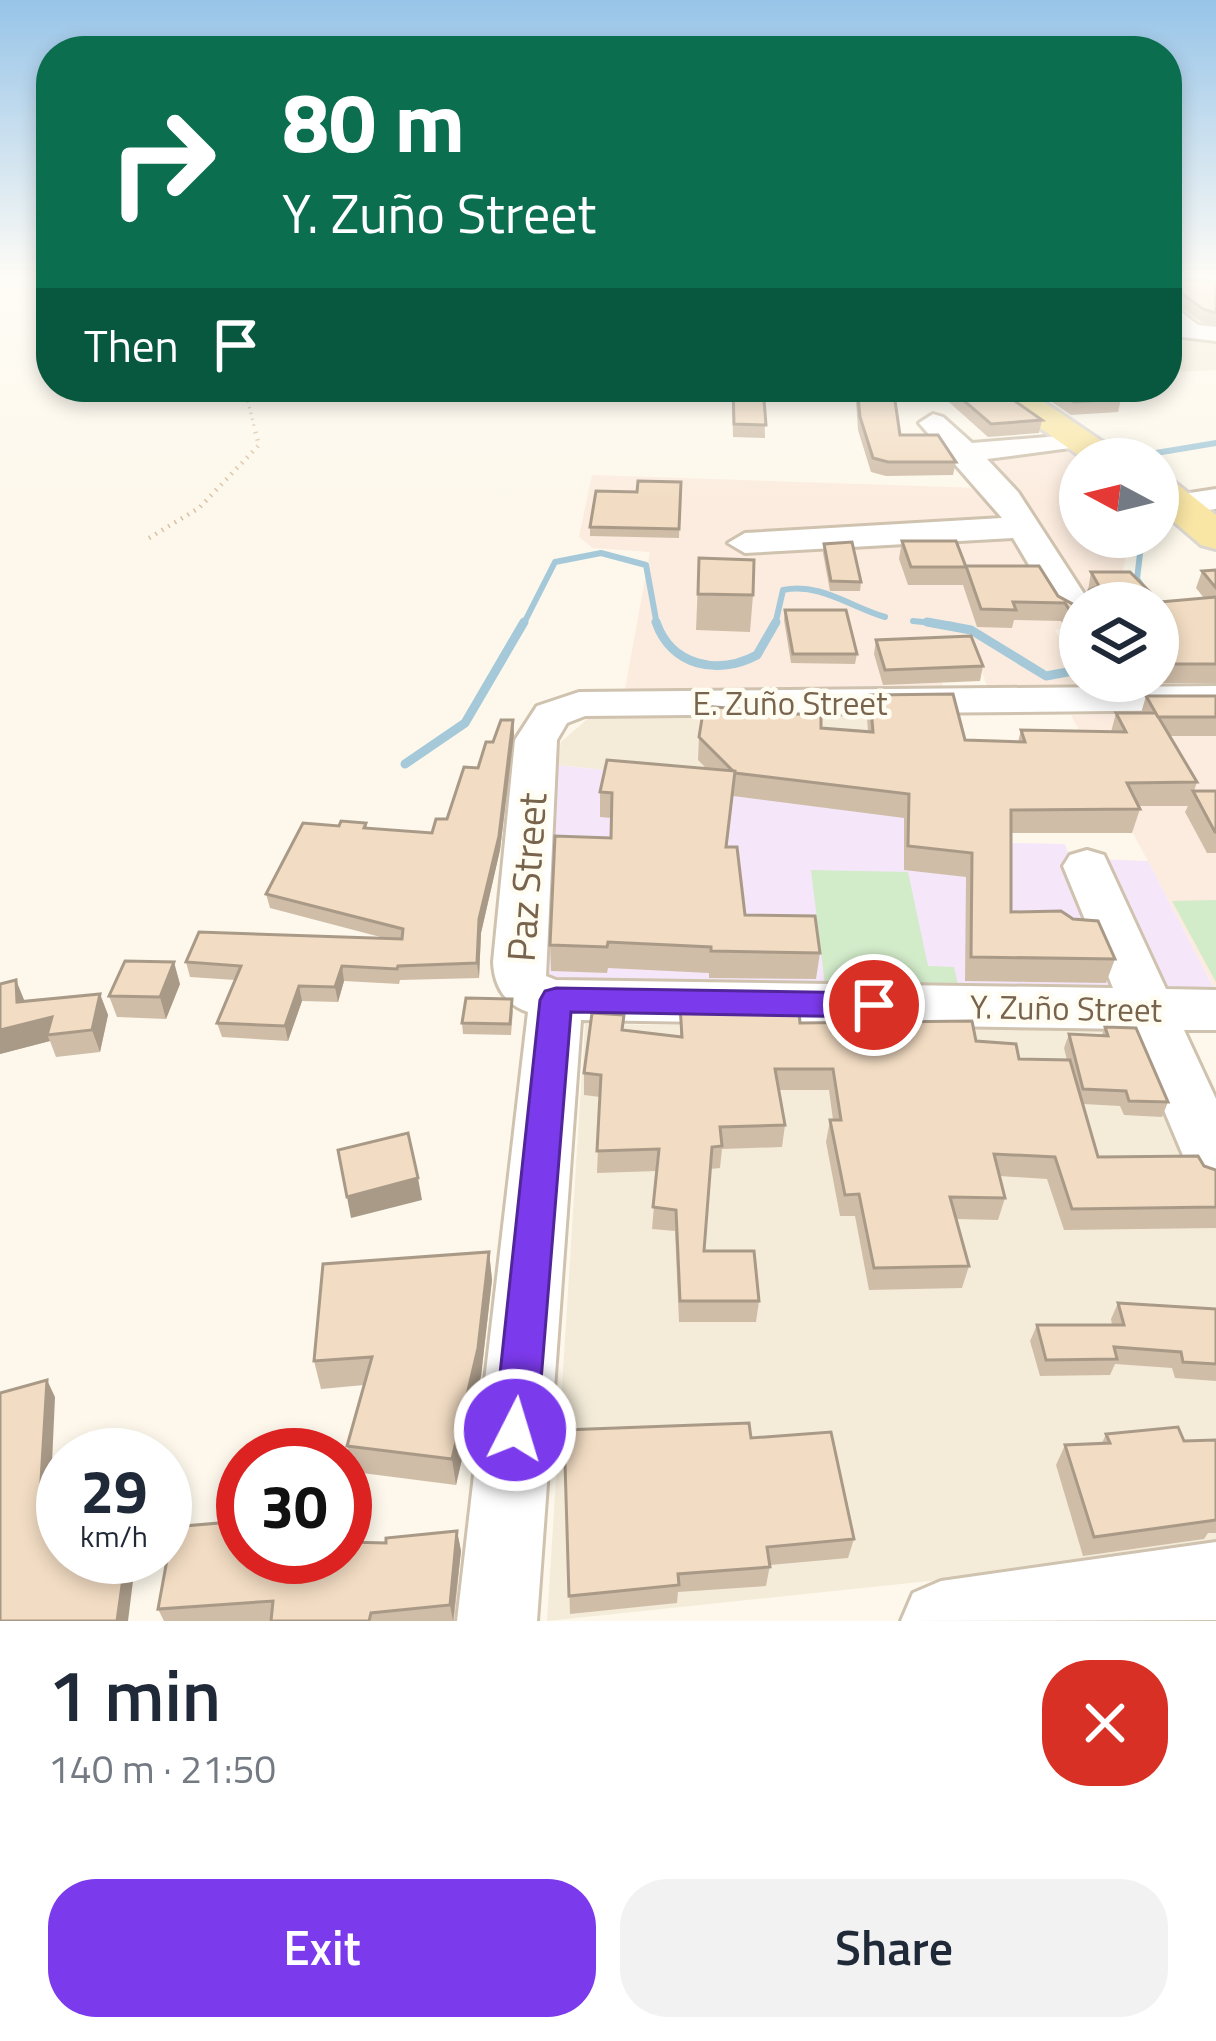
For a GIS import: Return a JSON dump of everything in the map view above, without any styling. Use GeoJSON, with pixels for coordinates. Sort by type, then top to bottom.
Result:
{"type":"FeatureCollection","features":[{"type":"Feature","properties":{"kind":"main road"},"geometry":{"type":"LineString","coordinates":[[1021,402],[1072,438]]}},
{"type":"Feature","properties":{"kind":"main road"},"geometry":{"type":"LineString","coordinates":[[1185,497],[1216,536]]}},
{"type":"Feature","properties":{"kind":"street"},"geometry":{"type":"LineString","coordinates":[[933,423],[979,463],[1026,527],[1059,585]]}},
{"type":"Feature","properties":{"kind":"street"},"geometry":{"type":"LineString","coordinates":[[964,453],[1059,442]]}},
{"type":"Feature","properties":{"kind":"street"},"geometry":{"type":"LineString","coordinates":[[745,543],[1026,527]]}},
{"type":"Feature","properties":{"kind":"street","name":"E. Zuño Street"},"geometry":{"type":"LineString","coordinates":[[579,704],[1216,698]]}},
{"type":"Feature","properties":{"kind":"street","name":"Paz Street"},"geometry":{"type":"LineString","coordinates":[[497,1621],[556,1000],[528,993],[519,982],[536,740],[551,716],[579,704]]}},
{"type":"Feature","properties":{"kind":"street"},"geometry":{"type":"LineString","coordinates":[[1087,866],[1216,1166]]}},
{"type":"Feature","properties":{"kind":"street","name":"Y. Zuño Street"},"geometry":{"type":"LineString","coordinates":[[556,1000],[1216,1010]]}},
{"type":"Feature","properties":{"kind":"street"},"geometry":{"type":"LineString","coordinates":[[941,1621],[1216,1581]]}},
{"type":"Feature","properties":{"kind":"path"},"geometry":{"type":"LineString","coordinates":[[149,538],[199,508],[259,445],[248,402]]}},
{"type":"Feature","properties":{"kind":"shaded area"},"geometry":{"type":"Polygon","coordinates":[[[1182,353],[1216,353],[1216,370],[1182,372],[1182,353]]]}},
{"type":"Feature","properties":{"kind":"shaded area"},"geometry":{"type":"Polygon","coordinates":[[[1059,440],[1059,558],[1126,558],[1121,579],[1116,582],[1059,582],[1059,629],[1055,630],[1059,689],[988,689],[972,643],[927,643],[945,691],[625,689],[650,552],[593,548],[579,537],[592,475],[980,488],[956,449],[1059,440]]]}},
{"type":"Feature","properties":{"kind":"shaded area"},"geometry":{"type":"Polygon","coordinates":[[[1216,712],[1216,991],[1071,715],[1216,712]]]}},
{"type":"Feature","properties":{"kind":"shaded area"},"geometry":{"type":"Polygon","coordinates":[[[958,714],[957,805],[556,765],[561,742],[592,715],[958,714]]]}},
{"type":"Feature","properties":{"kind":"shaded area"},"geometry":{"type":"Polygon","coordinates":[[[556,765],[1005,811],[1010,843],[1065,844],[1070,858],[1148,861],[1216,992],[569,986],[540,974],[556,765]]]}},
{"type":"Feature","properties":{"kind":"shaded area"},"geometry":{"type":"Polygon","coordinates":[[[585,1024],[1144,1030],[1216,1213],[1216,1551],[547,1621],[585,1024]]]}},
{"type":"Feature","properties":{"kind":"green space"},"geometry":{"type":"Polygon","coordinates":[[[811,870],[908,872],[928,966],[954,967],[961,998],[825,985],[811,870]]]}},
{"type":"Feature","properties":{"kind":"green space"},"geometry":{"type":"Polygon","coordinates":[[[1216,900],[1216,982],[1172,901],[1216,900]]]}},
{"type":"Feature","properties":{"kind":"building"},"geometry":{"type":"Polygon","coordinates":[[[733,402],[764,402],[766,425],[734,424],[733,402]]]}},
{"type":"Feature","properties":{"kind":"building"},"geometry":{"type":"Polygon","coordinates":[[[858,402],[895,402],[900,435],[938,435],[956,462],[873,458],[858,402]]]}},
{"type":"Feature","properties":{"kind":"building"},"geometry":{"type":"Polygon","coordinates":[[[965,402],[1016,402],[1042,420],[991,424],[965,402]]]}},
{"type":"Feature","properties":{"kind":"building"},"geometry":{"type":"Polygon","coordinates":[[[638,481],[681,482],[679,529],[590,527],[596,491],[637,492],[638,481]]]}},
{"type":"Feature","properties":{"kind":"building"},"geometry":{"type":"Polygon","coordinates":[[[902,541],[956,541],[966,567],[911,567],[902,541]]]}},
{"type":"Feature","properties":{"kind":"building"},"geometry":{"type":"Polygon","coordinates":[[[852,542],[861,582],[831,581],[824,544],[852,542]]]}},
{"type":"Feature","properties":{"kind":"building"},"geometry":{"type":"Polygon","coordinates":[[[699,558],[754,560],[753,595],[698,594],[699,558]]]}},
{"type":"Feature","properties":{"kind":"building"},"geometry":{"type":"Polygon","coordinates":[[[966,566],[1039,566],[1059,597],[1059,603],[1013,602],[1016,610],[981,609],[966,566]]]}},
{"type":"Feature","properties":{"kind":"building"},"geometry":{"type":"Polygon","coordinates":[[[1216,570],[1216,588],[1202,571],[1216,570]]]}},
{"type":"Feature","properties":{"kind":"building"},"geometry":{"type":"Polygon","coordinates":[[[1091,572],[1130,572],[1140,582],[1097,582],[1091,572]]]}},
{"type":"Feature","properties":{"kind":"building"},"geometry":{"type":"Polygon","coordinates":[[[1216,597],[1216,664],[1179,664],[1179,600],[1216,597]]]}},
{"type":"Feature","properties":{"kind":"building"},"geometry":{"type":"Polygon","coordinates":[[[785,610],[846,610],[857,654],[793,654],[785,610]]]}},
{"type":"Feature","properties":{"kind":"building"},"geometry":{"type":"Polygon","coordinates":[[[971,636],[983,666],[885,670],[876,640],[971,636]]]}},
{"type":"Feature","properties":{"kind":"building"},"geometry":{"type":"Polygon","coordinates":[[[953,694],[965,740],[1025,742],[1021,730],[1126,732],[1116,713],[1156,713],[1197,782],[1127,783],[1140,809],[1011,810],[1011,912],[1061,911],[1073,919],[1098,921],[1115,959],[971,957],[972,853],[908,846],[909,794],[735,773],[699,737],[704,706],[821,716],[821,728],[873,732],[870,695],[953,694]]]}},
{"type":"Feature","properties":{"kind":"building"},"geometry":{"type":"Polygon","coordinates":[[[1216,696],[1216,717],[1158,717],[1149,702],[1216,696]]]}},
{"type":"Feature","properties":{"kind":"building"},"geometry":{"type":"Polygon","coordinates":[[[501,720],[513,720],[499,836],[479,919],[477,963],[397,969],[342,966],[335,987],[299,986],[285,1026],[217,1023],[241,966],[186,962],[199,932],[402,939],[403,929],[266,894],[303,823],[339,826],[341,821],[366,823],[364,828],[432,833],[436,819],[447,819],[464,767],[478,768],[486,742],[493,742],[501,720]]]}},
{"type":"Feature","properties":{"kind":"building"},"geometry":{"type":"Polygon","coordinates":[[[607,760],[735,771],[726,847],[737,847],[745,915],[815,916],[820,953],[711,951],[711,947],[608,942],[607,947],[550,945],[555,836],[611,838],[612,793],[600,792],[607,760]]]}},
{"type":"Feature","properties":{"kind":"building"},"geometry":{"type":"Polygon","coordinates":[[[1193,791],[1216,791],[1216,832],[1215,832],[1193,791]]]}},
{"type":"Feature","properties":{"kind":"building"},"geometry":{"type":"Polygon","coordinates":[[[125,961],[174,962],[160,997],[109,996],[125,961]]]}},
{"type":"Feature","properties":{"kind":"building"},"geometry":{"type":"Polygon","coordinates":[[[16,980],[17,1002],[100,994],[92,1030],[47,1035],[52,1017],[0,1030],[0,984],[16,980]]]}},
{"type":"Feature","properties":{"kind":"building"},"geometry":{"type":"Polygon","coordinates":[[[466,998],[512,999],[510,1024],[462,1023],[466,998]]]}},
{"type":"Feature","properties":{"kind":"building"},"geometry":{"type":"Polygon","coordinates":[[[680,1005],[799,1012],[800,1023],[972,1021],[976,1041],[1016,1044],[1019,1059],[1070,1060],[1098,1157],[1198,1156],[1204,1166],[1216,1170],[1216,1207],[1072,1209],[1055,1157],[994,1154],[1005,1198],[950,1197],[969,1266],[874,1268],[859,1194],[845,1195],[830,1120],[841,1120],[833,1069],[775,1069],[785,1125],[720,1127],[722,1146],[712,1147],[704,1251],[754,1251],[759,1301],[680,1301],[676,1210],[653,1207],[659,1149],[597,1151],[601,1075],[584,1073],[592,1013],[624,1015],[622,1030],[682,1037],[680,1005]]]}},
{"type":"Feature","properties":{"kind":"building"},"geometry":{"type":"Polygon","coordinates":[[[1105,1027],[1136,1028],[1168,1102],[1129,1101],[1126,1091],[1083,1089],[1069,1034],[1108,1036],[1105,1027]]]}},
{"type":"Feature","properties":{"kind":"building"},"geometry":{"type":"Polygon","coordinates":[[[408,1133],[418,1178],[347,1197],[338,1150],[408,1133]]]}},
{"type":"Feature","properties":{"kind":"building"},"geometry":{"type":"Polygon","coordinates":[[[489,1252],[478,1348],[452,1459],[372,1449],[372,1428],[352,1428],[372,1357],[314,1361],[323,1264],[489,1252]]]}},
{"type":"Feature","properties":{"kind":"building"},"geometry":{"type":"Polygon","coordinates":[[[1118,1303],[1216,1309],[1216,1364],[1183,1362],[1181,1352],[1114,1347],[1117,1359],[1046,1360],[1037,1325],[1124,1325],[1118,1303]]]}},
{"type":"Feature","properties":{"kind":"building"},"geometry":{"type":"Polygon","coordinates":[[[47,1380],[44,1428],[36,1428],[36,1584],[122,1584],[117,1621],[0,1621],[0,1393],[47,1380]]]}},
{"type":"Feature","properties":{"kind":"building"},"geometry":{"type":"Polygon","coordinates":[[[749,1423],[751,1438],[831,1432],[854,1539],[767,1547],[770,1567],[678,1574],[679,1585],[569,1596],[564,1430],[749,1423]]]}},
{"type":"Feature","properties":{"kind":"building"},"geometry":{"type":"Polygon","coordinates":[[[1178,1427],[1184,1441],[1216,1440],[1216,1520],[1094,1537],[1065,1445],[1110,1443],[1106,1434],[1178,1427]]]}},
{"type":"Feature","properties":{"kind":"building"},"geometry":{"type":"Polygon","coordinates":[[[216,1523],[216,1584],[372,1584],[372,1543],[457,1531],[450,1605],[371,1613],[369,1621],[271,1621],[273,1601],[158,1609],[163,1584],[192,1584],[192,1525],[216,1523]]]}},
{"type":"Feature","properties":{"kind":"waterway"},"geometry":{"type":"LineString","coordinates":[[1179,449],[1216,443]]}},
{"type":"Feature","properties":{"kind":"waterway"},"geometry":{"type":"LineString","coordinates":[[523,625],[555,562],[601,553],[646,565],[657,624]]}},
{"type":"Feature","properties":{"kind":"waterway"},"geometry":{"type":"LineString","coordinates":[[1139,582],[1140,558]]}},
{"type":"Feature","properties":{"kind":"waterway"},"geometry":{"type":"LineString","coordinates":[[775,623],[783,590],[796,588],[822,592],[885,617]]}},
{"type":"Feature","properties":{"kind":"waterway"},"geometry":{"type":"LineString","coordinates":[[913,621],[932,623]]}},
{"type":"Feature","properties":{"kind":"waterway"},"geometry":{"type":"LineString","coordinates":[[405,764],[465,723],[524,622]]}},
{"type":"Feature","properties":{"kind":"waterway"},"geometry":{"type":"LineString","coordinates":[[927,622],[932,623]]}},
{"type":"Feature","properties":{"kind":"waterway"},"geometry":{"type":"LineString","coordinates":[[657,624],[663,637],[684,657],[727,665],[757,655],[775,623]]}},
{"type":"Feature","properties":{"kind":"waterway"},"geometry":{"type":"LineString","coordinates":[[932,623],[953,625]]}},
{"type":"Feature","properties":{"kind":"waterway"},"geometry":{"type":"LineString","coordinates":[[932,623],[971,630],[1046,676],[1059,674]]}},
{"type":"Feature","properties":{"kind":"route"},"geometry":{"type":"LineString","coordinates":[[515,1430],[556,1000],[874,1005]]}}]}
